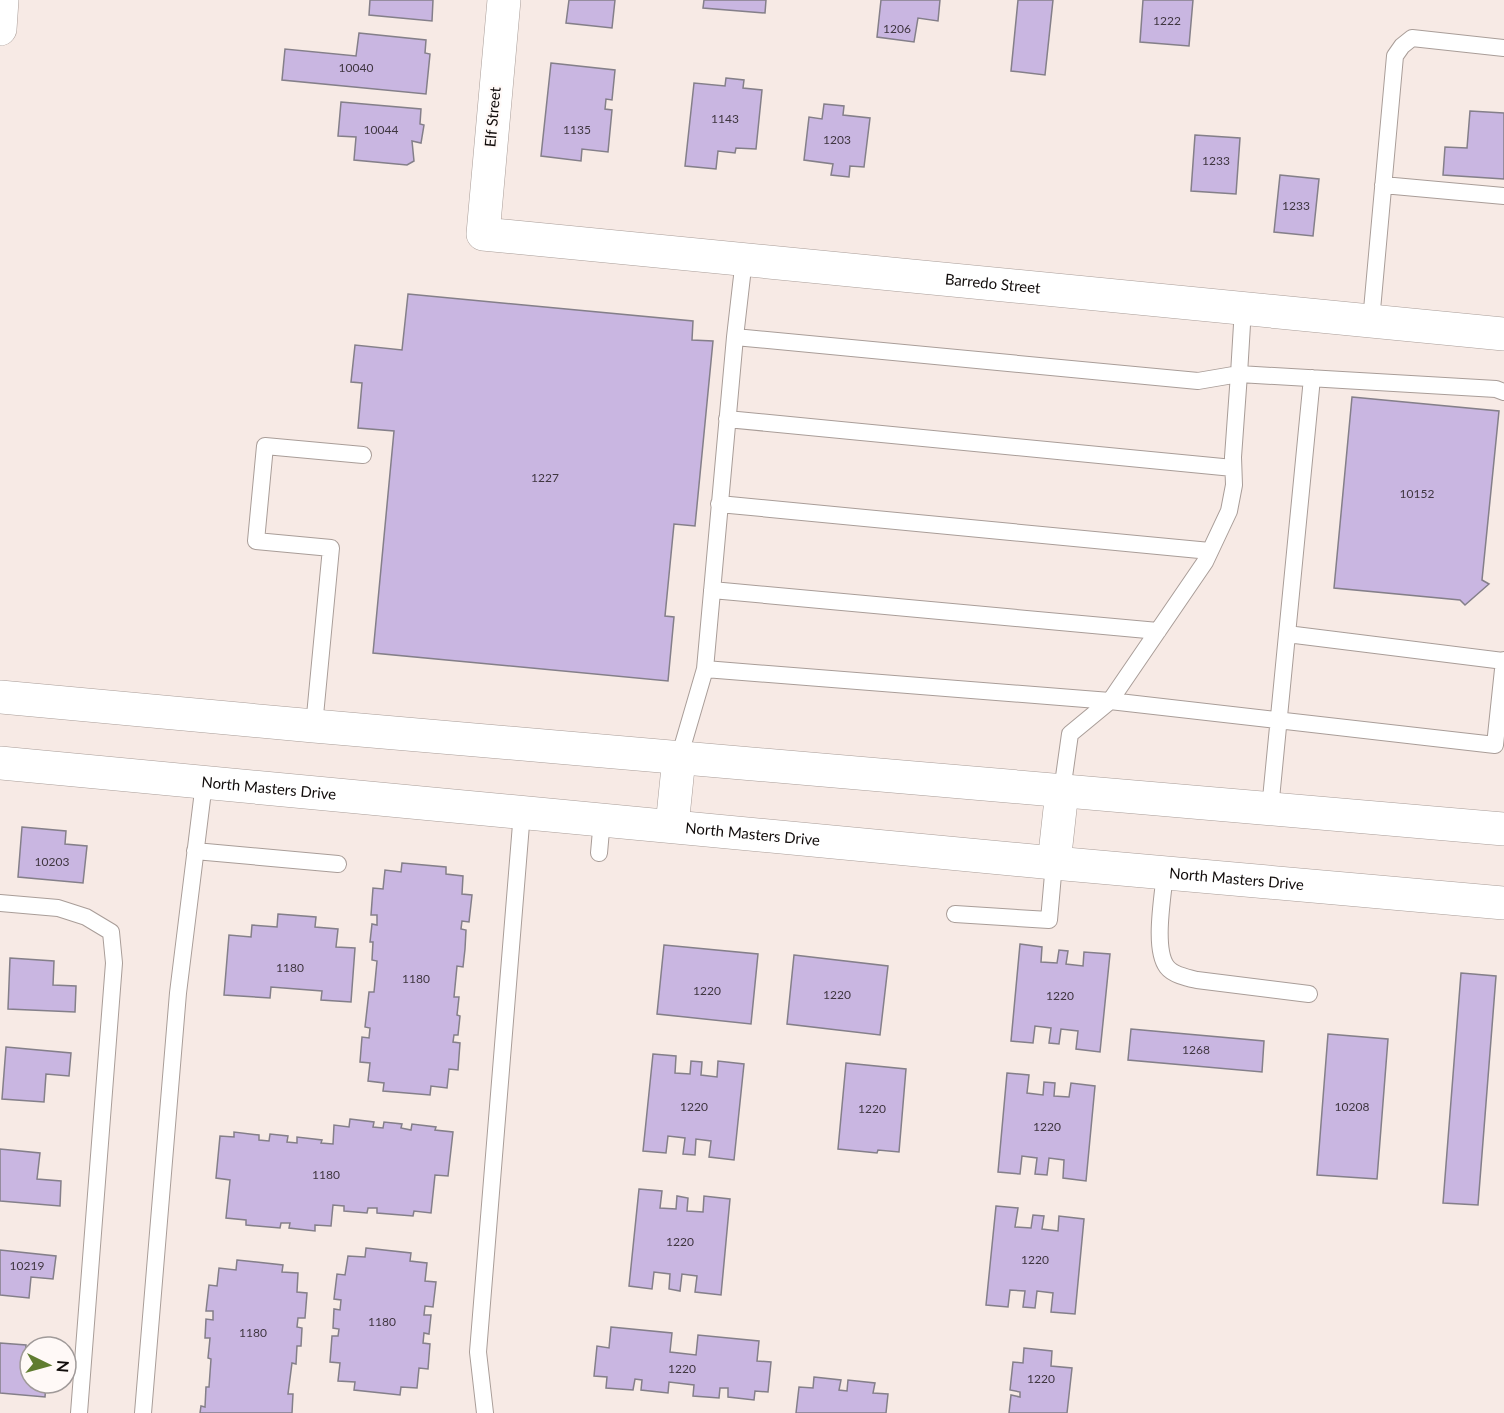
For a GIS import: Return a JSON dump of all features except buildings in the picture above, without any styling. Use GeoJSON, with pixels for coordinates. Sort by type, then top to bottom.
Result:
{"type":"FeatureCollection","features":[{"type":"Feature","properties":{"kind":"main road"},"geometry":{"type":"LineString","coordinates":[[0,29],[2,0]]}},
{"type":"Feature","properties":{"kind":"main road","name":"Elf Street"},"geometry":{"type":"LineString","coordinates":[[483,234],[504,0]]}},
{"type":"Feature","properties":{"kind":"main road","name":"Barredo Street"},"geometry":{"type":"LineString","coordinates":[[483,234],[1504,334]]}},
{"type":"Feature","properties":{"kind":"main road"},"geometry":{"type":"LineString","coordinates":[[0,697],[1504,829]]}},
{"type":"Feature","properties":{"kind":"main road"},"geometry":{"type":"LineString","coordinates":[[672,826],[679,758]]}},
{"type":"Feature","properties":{"kind":"main road","name":"North Masters Drive"},"geometry":{"type":"LineString","coordinates":[[0,763],[1054,863],[1504,903]]}},
{"type":"Feature","properties":{"kind":"main road"},"geometry":{"type":"LineString","coordinates":[[1054,863],[1062,791]]}},
{"type":"Feature","properties":{"kind":"lane"},"geometry":{"type":"LineString","coordinates":[[1371,321],[1395,57],[1402,46],[1412,38],[1504,48]]}},
{"type":"Feature","properties":{"kind":"lane"},"geometry":{"type":"LineString","coordinates":[[1383,185],[1504,196]]}},
{"type":"Feature","properties":{"kind":"lane"},"geometry":{"type":"LineString","coordinates":[[679,758],[705,669],[727,419],[744,260]]}},
{"type":"Feature","properties":{"kind":"lane"},"geometry":{"type":"LineString","coordinates":[[1062,791],[1070,734],[1110,701],[1205,562],[1228,511],[1234,485],[1233,468],[1243,308]]}},
{"type":"Feature","properties":{"kind":"lane"},"geometry":{"type":"LineString","coordinates":[[735,337],[1198,381],[1239,374],[1496,389],[1504,392]]}},
{"type":"Feature","properties":{"kind":"lane"},"geometry":{"type":"LineString","coordinates":[[1270,809],[1312,378]]}},
{"type":"Feature","properties":{"kind":"lane"},"geometry":{"type":"LineString","coordinates":[[727,419],[1233,468]]}},
{"type":"Feature","properties":{"kind":"lane"},"geometry":{"type":"LineString","coordinates":[[314,726],[331,548],[256,541],[265,446],[363,455]]}},
{"type":"Feature","properties":{"kind":"lane"},"geometry":{"type":"LineString","coordinates":[[719,504],[1210,551]]}},
{"type":"Feature","properties":{"kind":"lane"},"geometry":{"type":"LineString","coordinates":[[712,590],[1158,631]]}},
{"type":"Feature","properties":{"kind":"lane"},"geometry":{"type":"LineString","coordinates":[[705,669],[1110,701],[1278,722],[1496,745],[1504,660],[1287,634]]}},
{"type":"Feature","properties":{"kind":"lane"},"geometry":{"type":"LineString","coordinates":[[143,1413],[177,993],[204,783]]}},
{"type":"Feature","properties":{"kind":"lane"},"geometry":{"type":"LineString","coordinates":[[485,1413],[478,1352],[522,812]]}},
{"type":"Feature","properties":{"kind":"lane"},"geometry":{"type":"LineString","coordinates":[[599,853],[602,819]]}},
{"type":"Feature","properties":{"kind":"lane"},"geometry":{"type":"LineString","coordinates":[[195,851],[338,864]]}},
{"type":"Feature","properties":{"kind":"lane"},"geometry":{"type":"LineString","coordinates":[[955,914],[1049,920],[1054,863]]}},
{"type":"Feature","properties":{"kind":"lane"},"geometry":{"type":"LineString","coordinates":[[1165,873],[1159,936],[1160,948],[1167,968],[1181,976],[1197,980],[1309,994]]}},
{"type":"Feature","properties":{"kind":"lane"},"geometry":{"type":"LineString","coordinates":[[0,903],[58,908],[86,917],[111,932],[114,963],[79,1413]]}}]}
